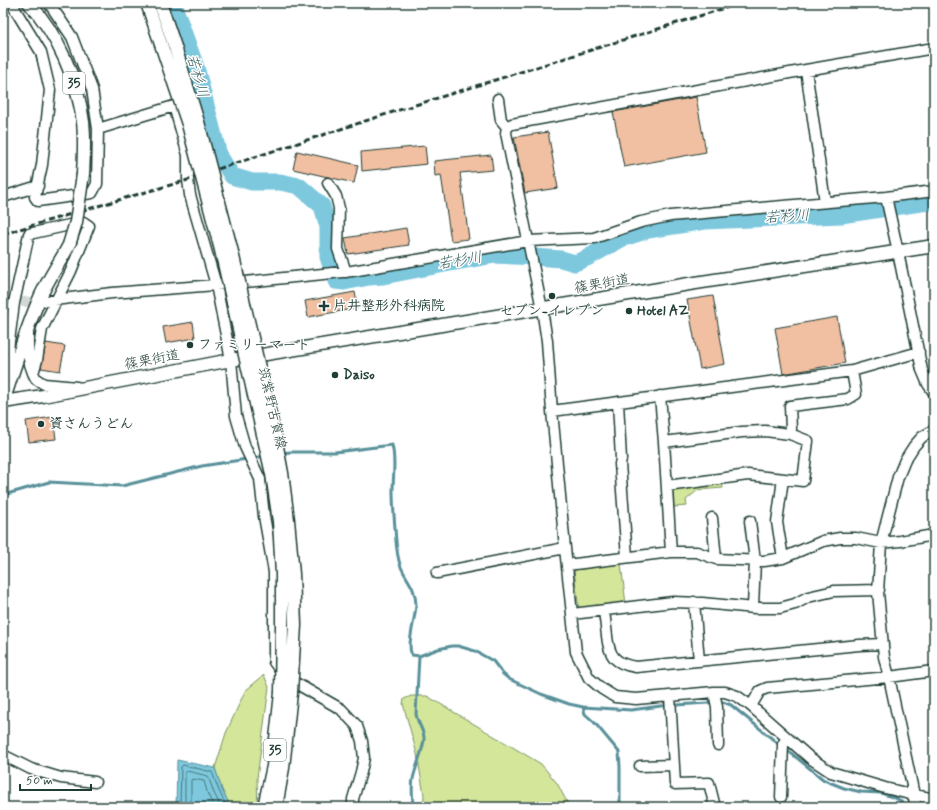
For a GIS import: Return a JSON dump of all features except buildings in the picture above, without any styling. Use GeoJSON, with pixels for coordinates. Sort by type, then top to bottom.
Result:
{"type":"FeatureCollection","features":[{"type":"Feature","properties":{"kind":"main road","name":"35"},"geometry":{"type":"LineString","coordinates":[[3,402],[38,302],[69,245],[76,222],[83,174],[83,122],[75,86],[61,50],[29,3]]}},
{"type":"Feature","properties":{"kind":"main road","name":"筑紫野古賀線"},"geometry":{"type":"LineString","coordinates":[[147,3],[188,124],[221,250],[272,474],[279,521],[282,574],[282,632],[286,693],[284,768],[276,807]]}},
{"type":"Feature","properties":{"kind":"main road","name":"筑紫野古賀線"},"geometry":{"type":"LineString","coordinates":[[160,3],[195,115],[227,234],[275,436],[282,472],[293,574],[295,625],[286,693],[264,807]]}},
{"type":"Feature","properties":{"kind":"main road","name":"篠栗街道"},"geometry":{"type":"LineString","coordinates":[[3,402],[43,396],[231,360],[690,284],[934,246]]}},
{"type":"Feature","properties":{"kind":"street"},"geometry":{"type":"LineString","coordinates":[[13,3],[16,11],[41,52],[50,90],[44,151],[35,197],[38,201],[92,193],[97,184],[98,129],[92,89],[72,37],[50,3]]}},
{"type":"Feature","properties":{"kind":"street"},"geometry":{"type":"LineString","coordinates":[[507,127],[512,124],[934,48]]}},
{"type":"Feature","properties":{"kind":"street"},"geometry":{"type":"LineString","coordinates":[[806,70],[825,202]]}},
{"type":"Feature","properties":{"kind":"street"},"geometry":{"type":"LineString","coordinates":[[498,99],[502,120],[507,127],[506,133],[542,309],[547,341],[552,411],[576,652],[590,678],[602,689],[615,697],[636,699],[714,692],[725,692],[737,696],[751,706],[810,758],[831,772],[885,788],[930,798],[934,797]]}},
{"type":"Feature","properties":{"kind":"street"},"geometry":{"type":"LineString","coordinates":[[98,129],[174,106],[188,155],[188,180],[190,195],[216,284],[231,360],[236,416],[245,447],[260,479],[264,516],[274,572],[274,662],[286,677],[341,709],[357,726],[362,741],[364,758],[353,799],[353,807]]}},
{"type":"Feature","properties":{"kind":"street"},"geometry":{"type":"LineString","coordinates":[[328,183],[336,196],[339,208],[338,249],[346,272]]}},
{"type":"Feature","properties":{"kind":"street"},"geometry":{"type":"LineString","coordinates":[[3,196],[38,186]]}},
{"type":"Feature","properties":{"kind":"street"},"geometry":{"type":"LineString","coordinates":[[51,301],[112,293],[346,272],[528,241],[594,238],[641,222],[670,216],[886,197],[934,191]]}},
{"type":"Feature","properties":{"kind":"street"},"geometry":{"type":"LineString","coordinates":[[886,197],[922,370],[934,393]]}},
{"type":"Feature","properties":{"kind":"street"},"geometry":{"type":"LineString","coordinates":[[10,381],[7,366],[9,341],[29,234],[83,222],[89,226],[71,272],[51,301],[42,329],[37,360],[33,373]]}},
{"type":"Feature","properties":{"kind":"street"},"geometry":{"type":"LineString","coordinates":[[3,304],[17,303]]}},
{"type":"Feature","properties":{"kind":"street"},"geometry":{"type":"LineString","coordinates":[[28,327],[29,364],[36,380],[44,384],[86,388]]}},
{"type":"Feature","properties":{"kind":"street"},"geometry":{"type":"LineString","coordinates":[[552,411],[852,371],[919,352]]}},
{"type":"Feature","properties":{"kind":"street"},"geometry":{"type":"LineString","coordinates":[[790,434],[790,406],[848,399],[856,394],[852,371]]}},
{"type":"Feature","properties":{"kind":"street"},"geometry":{"type":"LineString","coordinates":[[660,396],[671,552]]}},
{"type":"Feature","properties":{"kind":"street"},"geometry":{"type":"LineString","coordinates":[[618,402],[620,464],[628,558]]}},
{"type":"Feature","properties":{"kind":"street"},"geometry":{"type":"LineString","coordinates":[[664,442],[765,430],[790,434],[808,441],[803,481],[748,475],[667,486]]}},
{"type":"Feature","properties":{"kind":"street"},"geometry":{"type":"LineString","coordinates":[[915,807],[914,795],[884,657],[878,590],[881,543],[898,477],[905,460],[914,446],[922,437],[934,430]]}},
{"type":"Feature","properties":{"kind":"street"},"geometry":{"type":"LineString","coordinates":[[783,479],[777,522],[783,558]]}},
{"type":"Feature","properties":{"kind":"street"},"geometry":{"type":"LineString","coordinates":[[712,518],[716,559]]}},
{"type":"Feature","properties":{"kind":"street"},"geometry":{"type":"LineString","coordinates":[[750,521],[755,561],[753,608]]}},
{"type":"Feature","properties":{"kind":"street"},"geometry":{"type":"LineString","coordinates":[[567,565],[671,552],[697,552],[716,559],[764,561],[783,558],[822,541],[840,538],[856,538],[881,543],[900,542],[934,534]]}},
{"type":"Feature","properties":{"kind":"street"},"geometry":{"type":"LineString","coordinates":[[437,573],[565,548]]}},
{"type":"Feature","properties":{"kind":"street"},"geometry":{"type":"LineString","coordinates":[[572,614],[673,602],[694,602],[753,608],[780,608],[795,604],[808,597],[834,591],[878,590]]}},
{"type":"Feature","properties":{"kind":"street"},"geometry":{"type":"LineString","coordinates":[[694,602],[698,661]]}},
{"type":"Feature","properties":{"kind":"street"},"geometry":{"type":"LineString","coordinates":[[604,611],[608,647],[612,656],[619,662],[628,666],[636,667],[883,644]]}},
{"type":"Feature","properties":{"kind":"street"},"geometry":{"type":"LineString","coordinates":[[751,706],[760,691],[767,688],[889,677],[934,671]]}},
{"type":"Feature","properties":{"kind":"street"},"geometry":{"type":"LineString","coordinates":[[714,692],[717,707],[718,746]]}},
{"type":"Feature","properties":{"kind":"street"},"geometry":{"type":"LineString","coordinates":[[670,696],[675,784],[709,783],[715,807]]}},
{"type":"Feature","properties":{"kind":"street"},"geometry":{"type":"LineString","coordinates":[[781,797],[783,744],[787,738]]}},
{"type":"Feature","properties":{"kind":"street"},"geometry":{"type":"LineString","coordinates":[[3,756],[31,770],[61,778],[95,782]]}},
{"type":"Feature","properties":{"kind":"street"},"geometry":{"type":"LineString","coordinates":[[640,766],[674,765]]}},
{"type":"Feature","properties":{"kind":"green space"},"geometry":{"type":"Polygon","coordinates":[[[722,481],[723,488],[698,490],[686,500],[687,506],[674,507],[672,489],[722,481]]]}},
{"type":"Feature","properties":{"kind":"green space"},"geometry":{"type":"Polygon","coordinates":[[[621,564],[626,604],[579,610],[574,570],[621,564]]]}},
{"type":"Feature","properties":{"kind":"green space"},"geometry":{"type":"Polygon","coordinates":[[[264,675],[269,687],[257,778],[258,807],[231,807],[222,790],[215,768],[226,733],[245,691],[264,675]]]}},
{"type":"Feature","properties":{"kind":"green space"},"geometry":{"type":"Polygon","coordinates":[[[411,696],[427,696],[541,764],[557,783],[569,807],[423,807],[424,795],[417,754],[403,704],[404,699],[411,696]]]}},
{"type":"Feature","properties":{"kind":"water"},"geometry":{"type":"Polygon","coordinates":[[[177,760],[215,768],[222,790],[231,807],[176,807],[177,760]]]}},
{"type":"Feature","properties":{"kind":"waterway","name":"若杉川"},"geometry":{"type":"LineString","coordinates":[[173,3],[196,67],[219,155],[232,176],[252,182],[280,182],[299,186],[322,206],[328,227],[328,257],[336,281],[344,282],[383,276],[495,255],[561,259],[575,263],[621,239],[648,230],[705,221],[841,215],[934,201]]}},
{"type":"Feature","properties":{"kind":"waterway"},"geometry":{"type":"LineString","coordinates":[[281,453],[335,452],[392,445],[394,462],[393,505],[397,553],[403,572],[414,593],[416,604],[410,645],[412,655],[419,656],[452,646],[458,646],[475,651],[493,661],[509,679],[541,694],[569,704],[583,707],[585,714],[594,722],[619,752],[620,807]]}},
{"type":"Feature","properties":{"kind":"waterway"},"geometry":{"type":"LineString","coordinates":[[253,458],[265,456]]}},
{"type":"Feature","properties":{"kind":"waterway"},"geometry":{"type":"LineString","coordinates":[[3,494],[49,482],[122,486],[202,466],[247,459]]}},
{"type":"Feature","properties":{"kind":"waterway"},"geometry":{"type":"LineString","coordinates":[[413,807],[412,782],[424,741],[416,714],[419,656]]}},
{"type":"Feature","properties":{"kind":"waterway"},"geometry":{"type":"LineString","coordinates":[[583,707],[631,710],[661,706],[723,702],[731,705],[781,746]]}},
{"type":"Feature","properties":{"kind":"waterway"},"geometry":{"type":"LineString","coordinates":[[786,749],[824,780],[844,788],[861,792],[881,793],[901,801],[907,807]]}},
{"type":"Feature","properties":{"kind":"tunnel"},"geometry":{"type":"LineString","coordinates":[[21,302],[44,301]]}},
{"type":"Feature","properties":{"kind":"railway"},"geometry":{"type":"LineString","coordinates":[[3,234],[188,180],[393,112],[741,3]]}},
{"type":"Feature","properties":{"kind":"place","name":"セブン-イレブン"},"geometry":{"type":"Point","coordinates":[552,296]}},
{"type":"Feature","properties":{"kind":"place","name":"片井整形外科病院"},"geometry":{"type":"Point","coordinates":[324,306]}},
{"type":"Feature","properties":{"kind":"place","name":"Hotel AZ"},"geometry":{"type":"Point","coordinates":[629,311]}},
{"type":"Feature","properties":{"kind":"place","name":"ファミリーマート"},"geometry":{"type":"Point","coordinates":[190,345]}},
{"type":"Feature","properties":{"kind":"place","name":"Daiso"},"geometry":{"type":"Point","coordinates":[335,375]}},
{"type":"Feature","properties":{"kind":"place","name":"資さんうどん"},"geometry":{"type":"Point","coordinates":[41,424]}}]}
